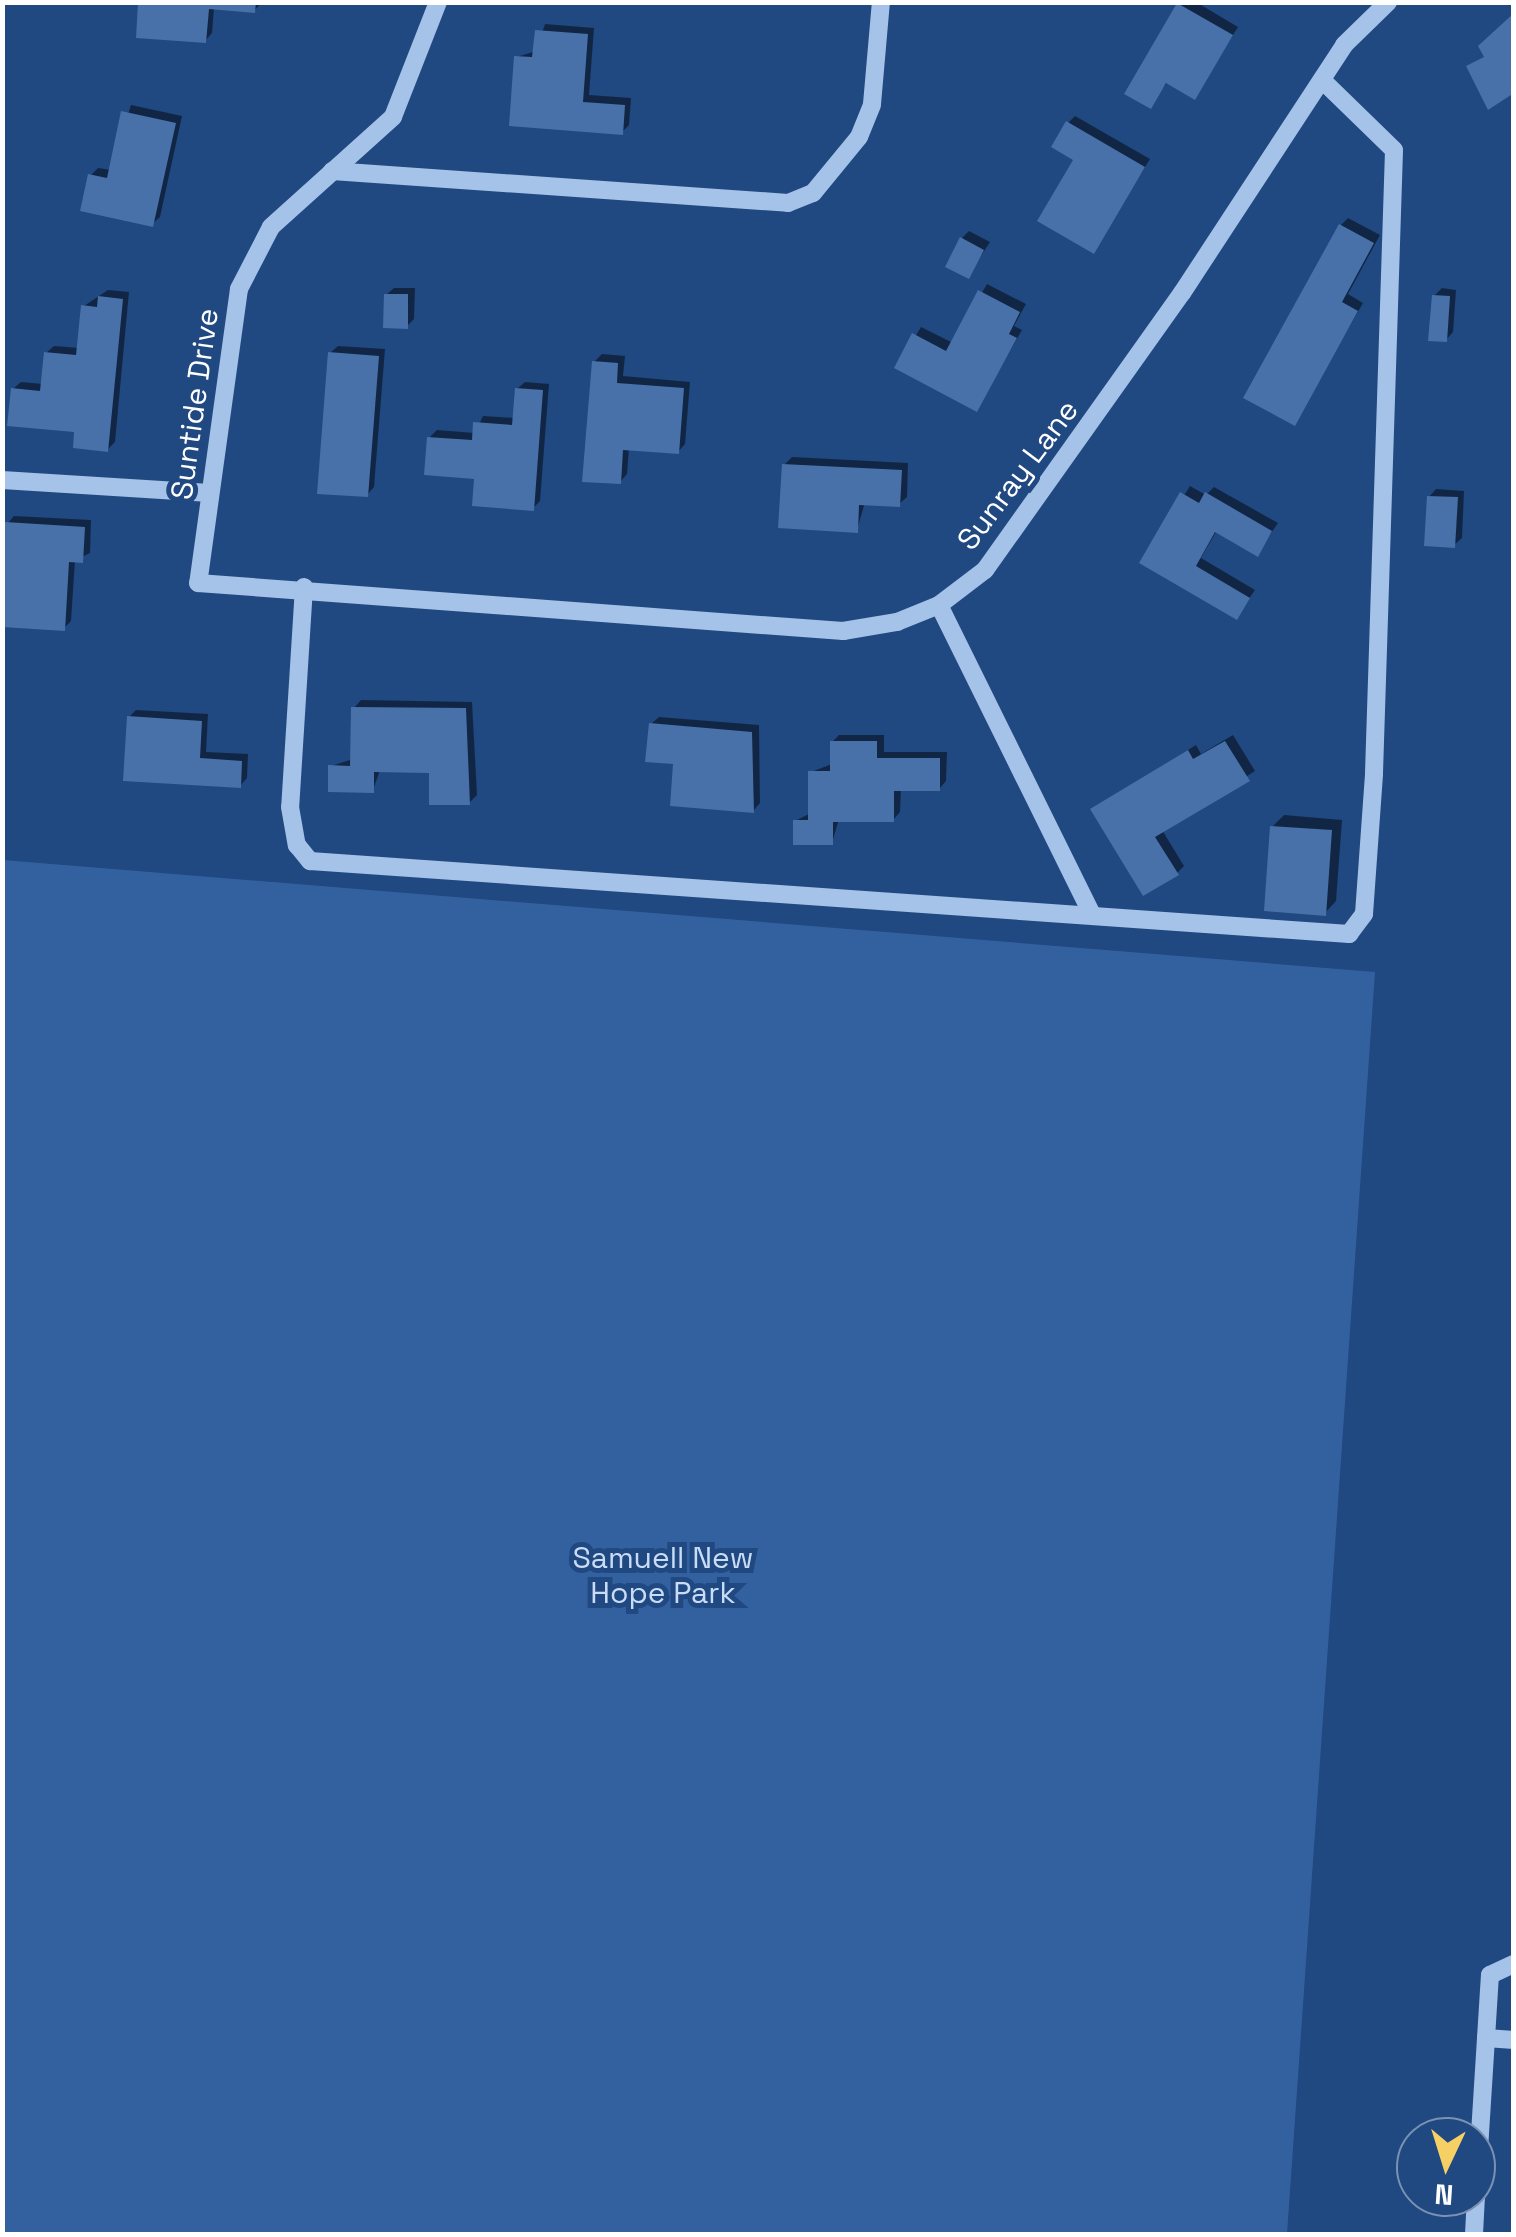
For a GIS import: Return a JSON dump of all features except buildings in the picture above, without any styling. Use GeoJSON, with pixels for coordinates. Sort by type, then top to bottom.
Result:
{"type":"FeatureCollection","features":[{"type":"Feature","properties":{"kind":"street","name":"Suntide Drive"},"geometry":{"type":"LineString","coordinates":[[198,582],[239,289],[270,227],[393,117],[438,2]]}},
{"type":"Feature","properties":{"kind":"street"},"geometry":{"type":"LineString","coordinates":[[332,171],[788,203],[814,193],[858,137],[872,104],[880,2]]}},
{"type":"Feature","properties":{"kind":"street","name":"Sunray Lane"},"geometry":{"type":"LineString","coordinates":[[198,582],[304,586],[842,630],[897,622],[939,605],[984,570],[1022,524],[1344,45],[1388,2]]}},
{"type":"Feature","properties":{"kind":"street"},"geometry":{"type":"LineString","coordinates":[[304,586],[290,807],[297,845],[310,861],[1349,934],[1364,914],[1394,150],[1322,80]]}},
{"type":"Feature","properties":{"kind":"street"},"geometry":{"type":"LineString","coordinates":[[2,480],[210,493]]}},
{"type":"Feature","properties":{"kind":"street"},"geometry":{"type":"LineString","coordinates":[[939,605],[1092,914]]}},
{"type":"Feature","properties":{"kind":"street"},"geometry":{"type":"LineString","coordinates":[[1481,2117],[1490,1975],[1514,1964]]}},
{"type":"Feature","properties":{"kind":"street"},"geometry":{"type":"LineString","coordinates":[[1486,2038],[1514,2040]]}},
{"type":"Feature","properties":{"kind":"green space","name":"Samuell New Hope Park"},"geometry":{"type":"Polygon","coordinates":[[[3,860],[1375,972],[1287,2234],[3,2234],[3,860]]]}}]}
